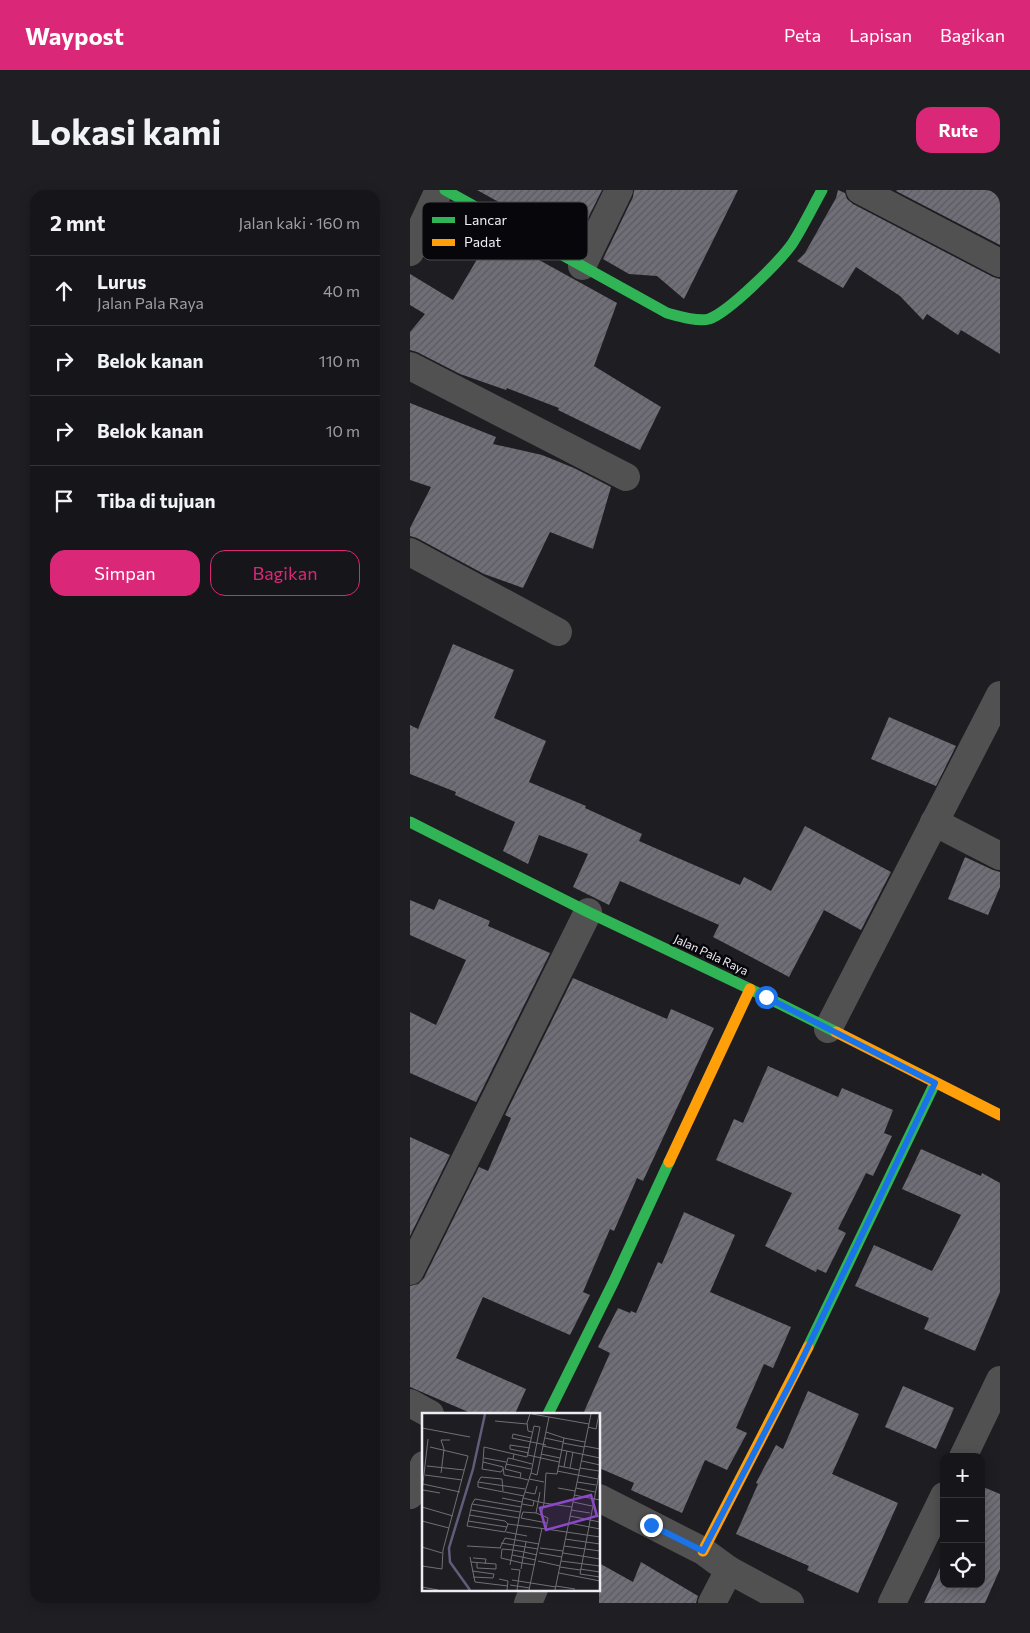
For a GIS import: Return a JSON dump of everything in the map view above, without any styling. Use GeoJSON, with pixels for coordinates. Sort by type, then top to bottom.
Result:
{"type":"FeatureCollection","features":[{"type":"Feature","properties":{"kind":"street"},"geometry":{"type":"LineString","coordinates":[[433,202],[439,190]]}},
{"type":"Feature","properties":{"kind":"street"},"geometry":{"type":"LineString","coordinates":[[445,190],[467,202]]}},
{"type":"Feature","properties":{"kind":"street"},"geometry":{"type":"LineString","coordinates":[[588,254],[619,190]]}},
{"type":"Feature","properties":{"kind":"street"},"geometry":{"type":"LineString","coordinates":[[571,260],[667,313],[683,318],[708,319],[731,305],[758,281],[790,246],[822,190]]}},
{"type":"Feature","properties":{"kind":"street"},"geometry":{"type":"LineString","coordinates":[[860,190],[1000,263]]}},
{"type":"Feature","properties":{"kind":"street"},"geometry":{"type":"LineString","coordinates":[[410,252],[422,226]]}},
{"type":"Feature","properties":{"kind":"street"},"geometry":{"type":"LineString","coordinates":[[582,266],[585,260]]}},
{"type":"Feature","properties":{"kind":"street"},"geometry":{"type":"LineString","coordinates":[[410,366],[626,477]]}},
{"type":"Feature","properties":{"kind":"street"},"geometry":{"type":"LineString","coordinates":[[410,552],[558,632]]}},
{"type":"Feature","properties":{"kind":"street"},"geometry":{"type":"LineString","coordinates":[[828,1029],[1000,695]]}},
{"type":"Feature","properties":{"kind":"street"},"geometry":{"type":"LineString","coordinates":[[934,822],[1000,856]]}},
{"type":"Feature","properties":{"kind":"street","name":"Jalan Pala Raya"},"geometry":{"type":"LineString","coordinates":[[411,825],[750,989],[1000,1114]]}},
{"type":"Feature","properties":{"kind":"street"},"geometry":{"type":"LineString","coordinates":[[410,1271],[588,912]]}},
{"type":"Feature","properties":{"kind":"street"},"geometry":{"type":"LineString","coordinates":[[548,1413],[614,1281],[750,989]]}},
{"type":"Feature","properties":{"kind":"street"},"geometry":{"type":"LineString","coordinates":[[703,1551],[794,1376],[935,1083]]}},
{"type":"Feature","properties":{"kind":"street"},"geometry":{"type":"LineString","coordinates":[[965,1453],[1000,1380]]}},
{"type":"Feature","properties":{"kind":"street"},"geometry":{"type":"LineString","coordinates":[[410,1403],[428,1413]]}},
{"type":"Feature","properties":{"kind":"street"},"geometry":{"type":"LineString","coordinates":[[410,1495],[422,1469]]}},
{"type":"Feature","properties":{"kind":"street"},"geometry":{"type":"LineString","coordinates":[[892,1603],[943,1498]]}},
{"type":"Feature","properties":{"kind":"street"},"geometry":{"type":"LineString","coordinates":[[600,1499],[703,1551],[729,1570],[790,1603]]}},
{"type":"Feature","properties":{"kind":"street"},"geometry":{"type":"LineString","coordinates":[[712,1603],[729,1570]]}},
{"type":"Feature","properties":{"kind":"street"},"geometry":{"type":"LineString","coordinates":[[528,1603],[534,1590]]}},
{"type":"Feature","properties":{"kind":"building"},"geometry":{"type":"Polygon","coordinates":[[[477,190],[602,190],[588,218],[588,202],[499,202],[477,190]]]}},
{"type":"Feature","properties":{"kind":"building"},"geometry":{"type":"Polygon","coordinates":[[[634,190],[738,190],[684,299],[657,276],[629,274],[603,259],[633,197],[634,190]]]}},
{"type":"Feature","properties":{"kind":"building"},"geometry":{"type":"Polygon","coordinates":[[[838,190],[845,193],[847,199],[853,204],[1000,279],[1000,354],[961,330],[958,335],[927,314],[923,320],[900,296],[856,267],[843,288],[797,261],[805,253],[836,198],[838,190]]]}},
{"type":"Feature","properties":{"kind":"building"},"geometry":{"type":"Polygon","coordinates":[[[1000,190],[1000,245],[896,191],[1000,190]]]}},
{"type":"Feature","properties":{"kind":"building"},"geometry":{"type":"Polygon","coordinates":[[[477,260],[539,260],[617,303],[594,366],[661,407],[640,450],[558,410],[559,408],[507,388],[506,390],[460,374],[410,350],[410,332],[425,314],[410,305],[410,274],[453,300],[477,260]]]}},
{"type":"Feature","properties":{"kind":"building"},"geometry":{"type":"Polygon","coordinates":[[[410,403],[496,437],[493,444],[542,455],[574,468],[611,487],[593,549],[550,532],[523,588],[484,574],[410,536],[410,528],[431,487],[410,480],[410,403]]]}},
{"type":"Feature","properties":{"kind":"building"},"geometry":{"type":"Polygon","coordinates":[[[453,644],[514,670],[494,718],[546,741],[529,782],[586,806],[585,808],[642,834],[639,841],[740,885],[744,877],[771,891],[805,826],[891,872],[861,930],[824,910],[789,977],[713,937],[719,925],[620,881],[609,905],[573,887],[588,854],[539,835],[528,864],[503,851],[515,822],[455,795],[456,792],[410,774],[410,725],[418,729],[453,644]]]}},
{"type":"Feature","properties":{"kind":"building"},"geometry":{"type":"Polygon","coordinates":[[[889,717],[956,746],[936,786],[871,759],[889,717]]]}},
{"type":"Feature","properties":{"kind":"building"},"geometry":{"type":"Polygon","coordinates":[[[965,857],[1000,872],[1000,887],[988,915],[948,899],[965,857]]]}},
{"type":"Feature","properties":{"kind":"building"},"geometry":{"type":"Polygon","coordinates":[[[439,899],[490,921],[488,926],[550,953],[476,1102],[410,1073],[410,1012],[436,1025],[466,960],[410,935],[410,900],[434,910],[439,899]]]}},
{"type":"Feature","properties":{"kind":"building"},"geometry":{"type":"Polygon","coordinates":[[[573,978],[667,1019],[671,1009],[714,1028],[643,1181],[637,1178],[614,1231],[610,1229],[583,1292],[590,1295],[570,1335],[483,1297],[456,1358],[526,1389],[515,1413],[471,1413],[410,1387],[410,1286],[418,1284],[424,1278],[479,1167],[488,1171],[511,1118],[505,1115],[573,978]]]}},
{"type":"Feature","properties":{"kind":"building"},"geometry":{"type":"Polygon","coordinates":[[[768,1066],[838,1097],[842,1088],[893,1110],[884,1133],[892,1136],[873,1176],[866,1173],[838,1229],[846,1233],[826,1273],[817,1269],[816,1272],[765,1246],[792,1193],[716,1160],[734,1119],[743,1123],[768,1066]]]}},
{"type":"Feature","properties":{"kind":"building"},"geometry":{"type":"Polygon","coordinates":[[[410,1137],[450,1155],[410,1236],[410,1137]]]}},
{"type":"Feature","properties":{"kind":"building"},"geometry":{"type":"Polygon","coordinates":[[[921,1149],[981,1176],[982,1173],[1000,1183],[1000,1292],[975,1351],[924,1329],[929,1318],[855,1286],[874,1245],[932,1271],[961,1215],[902,1189],[921,1149]]]}},
{"type":"Feature","properties":{"kind":"building"},"geometry":{"type":"Polygon","coordinates":[[[684,1212],[735,1235],[710,1292],[791,1327],[773,1368],[764,1364],[736,1428],[747,1433],[727,1470],[705,1460],[682,1513],[631,1490],[634,1483],[600,1468],[600,1413],[583,1413],[610,1353],[598,1347],[618,1308],[630,1313],[631,1311],[636,1313],[658,1262],[662,1264],[684,1212]]]}},
{"type":"Feature","properties":{"kind":"building"},"geometry":{"type":"Polygon","coordinates":[[[903,1386],[954,1408],[936,1449],[885,1427],[903,1386]]]}},
{"type":"Feature","properties":{"kind":"building"},"geometry":{"type":"Polygon","coordinates":[[[808,1391],[859,1414],[832,1474],[898,1503],[858,1593],[807,1570],[809,1566],[736,1534],[758,1484],[756,1483],[776,1445],[783,1449],[808,1391]]]}},
{"type":"Feature","properties":{"kind":"building"},"geometry":{"type":"Polygon","coordinates":[[[985,1488],[1000,1494],[1000,1569],[985,1603],[924,1603],[940,1568],[940,1588],[985,1588],[985,1488]]]}},
{"type":"Feature","properties":{"kind":"building"},"geometry":{"type":"Polygon","coordinates":[[[641,1562],[698,1596],[696,1603],[599,1603],[600,1564],[633,1582],[641,1562]]]}},
{"type":"Feature","properties":{"kind":"traffic: fast"},"geometry":{"type":"LineString","coordinates":[[445,190],[467,202]]}},
{"type":"Feature","properties":{"kind":"traffic: fast"},"geometry":{"type":"LineString","coordinates":[[571,260],[667,313],[699,320],[709,319],[718,315],[741,297],[792,244],[822,190]]}},
{"type":"Feature","properties":{"kind":"traffic: fast"},"geometry":{"type":"LineString","coordinates":[[410,822],[588,912],[836,1032]]}},
{"type":"Feature","properties":{"kind":"traffic: fast"},"geometry":{"type":"LineString","coordinates":[[808,1347],[935,1083]]}},
{"type":"Feature","properties":{"kind":"traffic: fast"},"geometry":{"type":"LineString","coordinates":[[548,1413],[614,1281],[669,1162]]}},
{"type":"Feature","properties":{"kind":"traffic: slow"},"geometry":{"type":"LineString","coordinates":[[669,1162],[750,989]]}},
{"type":"Feature","properties":{"kind":"traffic: slow"},"geometry":{"type":"LineString","coordinates":[[836,1032],[1000,1115]]}},
{"type":"Feature","properties":{"kind":"traffic: slow"},"geometry":{"type":"LineString","coordinates":[[703,1551],[808,1347]]}},
{"type":"Feature","properties":{"kind":"route"},"geometry":{"type":"LineString","coordinates":[[651,1525],[703,1551],[794,1376],[935,1083],[766,997]]}}]}
